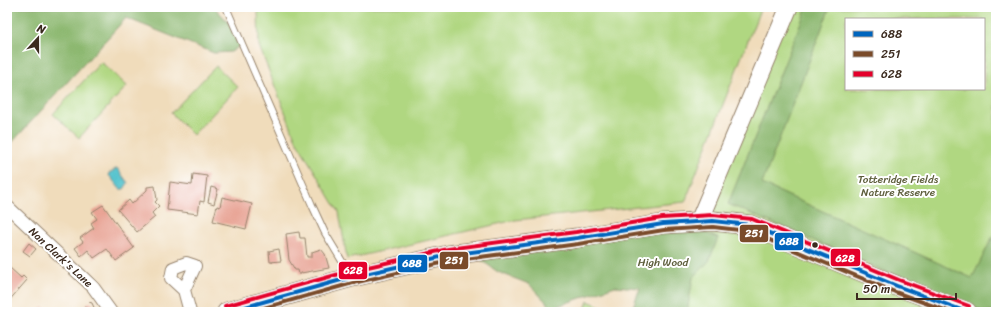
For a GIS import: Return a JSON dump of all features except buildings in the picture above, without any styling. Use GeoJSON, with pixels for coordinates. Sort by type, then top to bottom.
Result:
{"type":"FeatureCollection","features":[{"type":"Feature","properties":{"kind":"main road"},"geometry":{"type":"LineString","coordinates":[[699,221],[789,7]]}},
{"type":"Feature","properties":{"kind":"main road"},"geometry":{"type":"LineString","coordinates":[[227,312],[352,277],[456,254],[577,238],[663,224],[699,221],[750,226],[897,286],[967,312]]}},
{"type":"Feature","properties":{"kind":"street","name":"Nan Clark's Lane"},"geometry":{"type":"LineString","coordinates":[[7,206],[93,287],[111,312]]}},
{"type":"Feature","properties":{"kind":"street"},"geometry":{"type":"LineString","coordinates":[[184,290],[190,312]]}},
{"type":"Feature","properties":{"kind":"lane"},"geometry":{"type":"LineString","coordinates":[[226,7],[312,205],[325,232],[352,277]]}},
{"type":"Feature","properties":{"kind":"green space"},"geometry":{"type":"Polygon","coordinates":[[[7,7],[214,7],[234,28],[241,45],[231,52],[214,53],[126,18],[7,148],[7,7]]]}},
{"type":"Feature","properties":{"kind":"green space"},"geometry":{"type":"Polygon","coordinates":[[[262,7],[761,7],[685,202],[515,220],[347,259],[339,212],[297,142],[259,46],[258,11],[262,7]]]}},
{"type":"Feature","properties":{"kind":"green space","name":"Totteridge Fields Nature Reserve"},"geometry":{"type":"Polygon","coordinates":[[[789,7],[996,7],[996,298],[990,312],[667,312],[699,221],[789,7]]]}},
{"type":"Feature","properties":{"kind":"green space"},"geometry":{"type":"Polygon","coordinates":[[[807,7],[830,7],[762,184],[972,278],[996,230],[996,312],[984,312],[960,303],[728,204],[807,7]]]}},
{"type":"Feature","properties":{"kind":"green space"},"geometry":{"type":"Polygon","coordinates":[[[101,62],[127,86],[79,138],[53,114],[101,62]]]}},
{"type":"Feature","properties":{"kind":"green space"},"geometry":{"type":"Polygon","coordinates":[[[216,66],[238,87],[193,135],[171,113],[216,66]]]}},
{"type":"Feature","properties":{"kind":"green space","name":"High Wood"},"geometry":{"type":"Polygon","coordinates":[[[690,227],[718,238],[709,261],[693,278],[687,312],[631,312],[640,288],[615,286],[552,308],[529,284],[498,272],[481,260],[532,241],[690,227]]]}},
{"type":"Feature","properties":{"kind":"green space"},"geometry":{"type":"Polygon","coordinates":[[[588,301],[615,312],[584,312],[588,301]]]}},
{"type":"Feature","properties":{"kind":"water"},"geometry":{"type":"Polygon","coordinates":[[[117,168],[128,183],[124,189],[120,189],[108,174],[117,168]]]}},
{"type":"Feature","properties":{"kind":"transit line","name":"628"},"geometry":{"type":"LineString","coordinates":[[225,306],[350,271],[448,249],[576,232],[662,218],[713,215],[752,219],[899,280],[969,306]]}},
{"type":"Feature","properties":{"kind":"transit line","name":"688"},"geometry":{"type":"LineString","coordinates":[[227,312],[352,277],[449,255],[577,238],[663,224],[713,221],[750,225],[897,286],[967,312]]}},
{"type":"Feature","properties":{"kind":"transit line","name":"251"},"geometry":{"type":"LineString","coordinates":[[249,312],[353,283],[450,261],[578,244],[664,230],[713,227],[748,231],[895,292],[950,312]]}}]}
